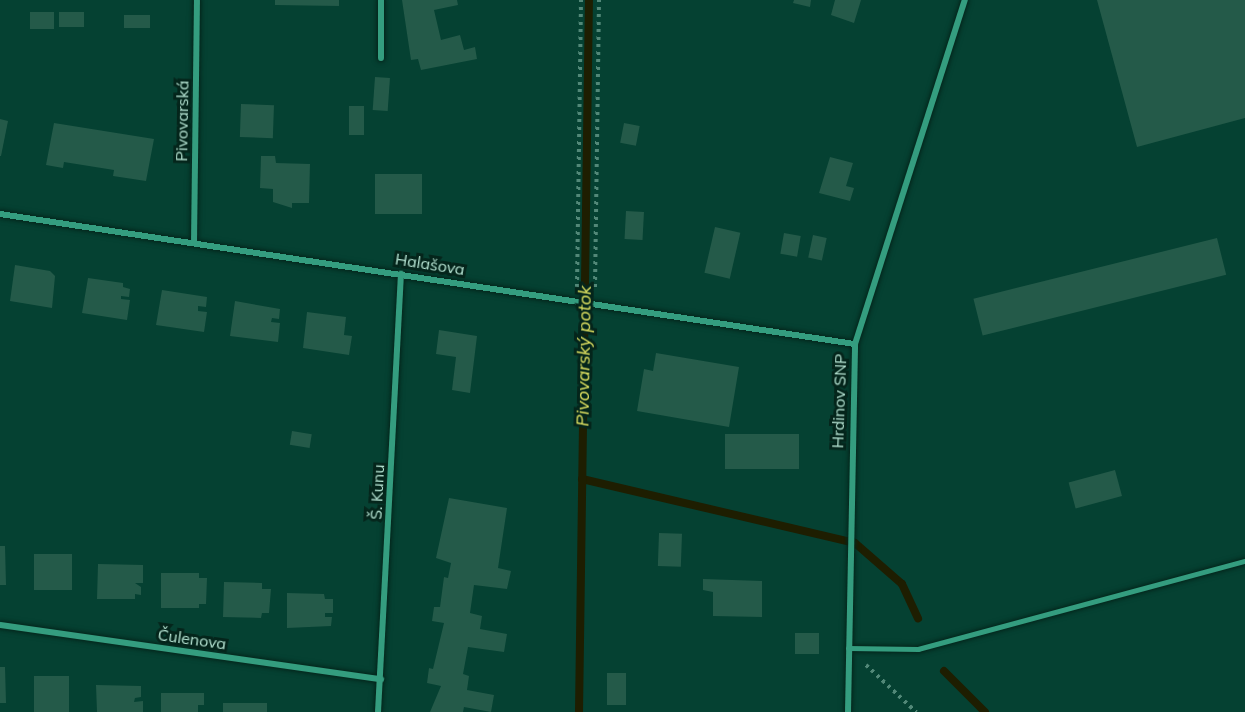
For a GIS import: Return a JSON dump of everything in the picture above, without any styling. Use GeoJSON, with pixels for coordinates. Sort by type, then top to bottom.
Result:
{"type":"FeatureCollection","features":[{"type":"Feature","properties":{"kind":"street","name":"Pivovarská"},"geometry":{"type":"LineString","coordinates":[[194,243],[197,0]]}},
{"type":"Feature","properties":{"kind":"street"},"geometry":{"type":"LineString","coordinates":[[381,0],[381,58]]}},
{"type":"Feature","properties":{"kind":"street","name":"Hrdinov SNP"},"geometry":{"type":"LineString","coordinates":[[848,712],[855,344],[965,0]]}},
{"type":"Feature","properties":{"kind":"street","name":"Halašova"},"geometry":{"type":"LineString","coordinates":[[0,214],[855,344]]}},
{"type":"Feature","properties":{"kind":"street","name":"Š. Kunu"},"geometry":{"type":"LineString","coordinates":[[378,712],[401,274]]}},
{"type":"Feature","properties":{"kind":"street","name":"Čulenova"},"geometry":{"type":"LineString","coordinates":[[0,625],[381,679]]}},
{"type":"Feature","properties":{"kind":"lane"},"geometry":{"type":"LineString","coordinates":[[848,648],[918,649],[1245,561]]}},
{"type":"Feature","properties":{"kind":"path"},"geometry":{"type":"LineString","coordinates":[[577,301],[581,0]]}},
{"type":"Feature","properties":{"kind":"path"},"geometry":{"type":"LineString","coordinates":[[595,304],[599,0]]}},
{"type":"Feature","properties":{"kind":"path"},"geometry":{"type":"LineString","coordinates":[[848,648],[916,712]]}},
{"type":"Feature","properties":{"kind":"building"},"geometry":{"type":"Polygon","coordinates":[[[275,0],[339,0],[339,6],[275,5],[275,0]]]}},
{"type":"Feature","properties":{"kind":"building"},"geometry":{"type":"Polygon","coordinates":[[[402,0],[457,0],[458,5],[434,10],[441,40],[460,35],[464,50],[475,47],[477,59],[421,70],[418,59],[411,60],[402,0]]]}},
{"type":"Feature","properties":{"kind":"building"},"geometry":{"type":"Polygon","coordinates":[[[794,0],[811,0],[810,7],[793,3],[794,0]]]}},
{"type":"Feature","properties":{"kind":"building"},"geometry":{"type":"Polygon","coordinates":[[[835,0],[861,0],[854,23],[831,15],[835,0]]]}},
{"type":"Feature","properties":{"kind":"building"},"geometry":{"type":"Polygon","coordinates":[[[1097,0],[1245,0],[1245,118],[1137,147],[1097,0]]]}},
{"type":"Feature","properties":{"kind":"building"},"geometry":{"type":"Polygon","coordinates":[[[30,12],[54,12],[54,29],[30,29],[30,12]]]}},
{"type":"Feature","properties":{"kind":"building"},"geometry":{"type":"Polygon","coordinates":[[[59,12],[84,12],[84,27],[59,27],[59,12]]]}},
{"type":"Feature","properties":{"kind":"building"},"geometry":{"type":"Polygon","coordinates":[[[124,15],[150,15],[150,28],[124,28],[124,15]]]}},
{"type":"Feature","properties":{"kind":"building"},"geometry":{"type":"Polygon","coordinates":[[[375,77],[390,78],[388,111],[373,110],[375,77]]]}},
{"type":"Feature","properties":{"kind":"building"},"geometry":{"type":"Polygon","coordinates":[[[241,104],[274,105],[273,138],[240,137],[241,104]]]}},
{"type":"Feature","properties":{"kind":"building"},"geometry":{"type":"Polygon","coordinates":[[[349,106],[364,106],[364,135],[349,135],[349,106]]]}},
{"type":"Feature","properties":{"kind":"building"},"geometry":{"type":"Polygon","coordinates":[[[0,119],[8,121],[1,156],[0,156],[0,119]]]}},
{"type":"Feature","properties":{"kind":"building"},"geometry":{"type":"Polygon","coordinates":[[[54,123],[154,139],[146,181],[113,176],[114,170],[64,162],[63,168],[46,165],[54,123]]]}},
{"type":"Feature","properties":{"kind":"building"},"geometry":{"type":"Polygon","coordinates":[[[624,123],[640,126],[636,146],[620,143],[624,123]]]}},
{"type":"Feature","properties":{"kind":"building"},"geometry":{"type":"Polygon","coordinates":[[[261,156],[275,156],[276,163],[310,164],[309,203],[292,203],[292,208],[273,202],[273,189],[260,188],[261,156]]]}},
{"type":"Feature","properties":{"kind":"building"},"geometry":{"type":"Polygon","coordinates":[[[830,157],[853,163],[846,186],[854,188],[850,201],[819,193],[830,157]]]}},
{"type":"Feature","properties":{"kind":"building"},"geometry":{"type":"Polygon","coordinates":[[[375,174],[422,174],[422,214],[375,214],[375,174]]]}},
{"type":"Feature","properties":{"kind":"building"},"geometry":{"type":"Polygon","coordinates":[[[626,211],[644,212],[643,240],[625,239],[626,211]]]}},
{"type":"Feature","properties":{"kind":"building"},"geometry":{"type":"Polygon","coordinates":[[[715,227],[740,233],[730,279],[704,273],[715,227]]]}},
{"type":"Feature","properties":{"kind":"building"},"geometry":{"type":"Polygon","coordinates":[[[784,233],[801,236],[797,257],[780,254],[784,233]]]}},
{"type":"Feature","properties":{"kind":"building"},"geometry":{"type":"Polygon","coordinates":[[[813,235],[827,238],[822,260],[808,257],[813,235]]]}},
{"type":"Feature","properties":{"kind":"building"},"geometry":{"type":"Polygon","coordinates":[[[1217,238],[1226,275],[983,336],[973,299],[1217,238]]]}},
{"type":"Feature","properties":{"kind":"building"},"geometry":{"type":"Polygon","coordinates":[[[15,265],[50,271],[55,276],[52,308],[10,301],[15,265]]]}},
{"type":"Feature","properties":{"kind":"building"},"geometry":{"type":"Polygon","coordinates":[[[88,278],[123,283],[123,287],[130,289],[129,297],[121,296],[121,299],[130,300],[127,320],[82,313],[88,278]]]}},
{"type":"Feature","properties":{"kind":"building"},"geometry":{"type":"Polygon","coordinates":[[[162,290],[207,297],[206,307],[198,306],[198,311],[207,312],[204,332],[156,325],[162,290]]]}},
{"type":"Feature","properties":{"kind":"building"},"geometry":{"type":"Polygon","coordinates":[[[235,301],[280,309],[279,319],[272,318],[271,322],[280,323],[278,342],[230,336],[235,301]]]}},
{"type":"Feature","properties":{"kind":"building"},"geometry":{"type":"Polygon","coordinates":[[[307,312],[346,317],[344,335],[352,336],[349,355],[303,348],[307,312]]]}},
{"type":"Feature","properties":{"kind":"building"},"geometry":{"type":"Polygon","coordinates":[[[439,330],[477,336],[470,393],[452,390],[456,357],[436,354],[439,330]]]}},
{"type":"Feature","properties":{"kind":"building"},"geometry":{"type":"Polygon","coordinates":[[[656,353],[739,367],[729,427],[637,411],[644,369],[653,371],[656,353]]]}},
{"type":"Feature","properties":{"kind":"building"},"geometry":{"type":"Polygon","coordinates":[[[292,431],[312,434],[310,448],[290,445],[292,431]]]}},
{"type":"Feature","properties":{"kind":"building"},"geometry":{"type":"Polygon","coordinates":[[[725,434],[799,434],[799,469],[725,469],[725,434]]]}},
{"type":"Feature","properties":{"kind":"building"},"geometry":{"type":"Polygon","coordinates":[[[1115,470],[1122,496],[1076,509],[1069,482],[1115,470]]]}},
{"type":"Feature","properties":{"kind":"building"},"geometry":{"type":"Polygon","coordinates":[[[449,498],[507,508],[498,568],[511,571],[507,589],[474,585],[470,613],[482,616],[480,629],[507,634],[504,652],[468,647],[463,674],[469,676],[467,690],[494,695],[491,712],[464,707],[463,712],[430,712],[441,686],[427,683],[429,668],[433,669],[444,623],[432,621],[434,607],[440,607],[444,577],[448,578],[451,563],[436,558],[449,498]]]}},
{"type":"Feature","properties":{"kind":"building"},"geometry":{"type":"Polygon","coordinates":[[[659,533],[682,534],[681,567],[658,566],[659,533]]]}},
{"type":"Feature","properties":{"kind":"building"},"geometry":{"type":"Polygon","coordinates":[[[0,546],[5,546],[6,585],[0,585],[0,546]]]}},
{"type":"Feature","properties":{"kind":"building"},"geometry":{"type":"Polygon","coordinates":[[[34,554],[72,554],[72,590],[34,590],[34,554]]]}},
{"type":"Feature","properties":{"kind":"building"},"geometry":{"type":"Polygon","coordinates":[[[98,564],[143,565],[143,583],[135,583],[141,587],[141,595],[135,594],[135,599],[97,599],[98,564]]]}},
{"type":"Feature","properties":{"kind":"building"},"geometry":{"type":"Polygon","coordinates":[[[161,573],[199,573],[199,578],[207,578],[206,604],[199,604],[199,608],[161,608],[161,573]]]}},
{"type":"Feature","properties":{"kind":"building"},"geometry":{"type":"Polygon","coordinates":[[[703,579],[762,581],[762,617],[713,616],[713,592],[703,590],[703,579]]]}},
{"type":"Feature","properties":{"kind":"building"},"geometry":{"type":"Polygon","coordinates":[[[224,582],[262,583],[262,589],[271,589],[269,613],[262,613],[261,618],[223,617],[224,582]]]}},
{"type":"Feature","properties":{"kind":"building"},"geometry":{"type":"Polygon","coordinates":[[[287,593],[324,594],[325,599],[333,599],[333,613],[325,613],[325,617],[332,617],[331,626],[287,628],[287,593]]]}},
{"type":"Feature","properties":{"kind":"building"},"geometry":{"type":"Polygon","coordinates":[[[795,633],[819,633],[819,654],[795,654],[795,633]]]}},
{"type":"Feature","properties":{"kind":"building"},"geometry":{"type":"Polygon","coordinates":[[[0,667],[5,667],[6,703],[0,703],[0,667]]]}},
{"type":"Feature","properties":{"kind":"building"},"geometry":{"type":"Polygon","coordinates":[[[607,673],[626,673],[626,705],[607,705],[607,673]]]}},
{"type":"Feature","properties":{"kind":"building"},"geometry":{"type":"Polygon","coordinates":[[[34,676],[69,676],[69,712],[34,712],[34,676]]]}},
{"type":"Feature","properties":{"kind":"building"},"geometry":{"type":"Polygon","coordinates":[[[96,685],[141,686],[141,697],[135,698],[134,702],[143,701],[143,712],[97,712],[96,685]]]}},
{"type":"Feature","properties":{"kind":"building"},"geometry":{"type":"Polygon","coordinates":[[[161,693],[204,693],[204,705],[198,705],[198,712],[161,712],[161,693]]]}},
{"type":"Feature","properties":{"kind":"building"},"geometry":{"type":"Polygon","coordinates":[[[223,703],[267,703],[267,712],[223,712],[223,703]]]}},
{"type":"Feature","properties":{"kind":"waterway","name":"Pivovarský potok"},"geometry":{"type":"LineString","coordinates":[[579,712],[589,0]]}},
{"type":"Feature","properties":{"kind":"waterway"},"geometry":{"type":"LineString","coordinates":[[582,479],[855,543],[902,584],[918,619]]}},
{"type":"Feature","properties":{"kind":"waterway"},"geometry":{"type":"LineString","coordinates":[[944,671],[985,712]]}}]}
